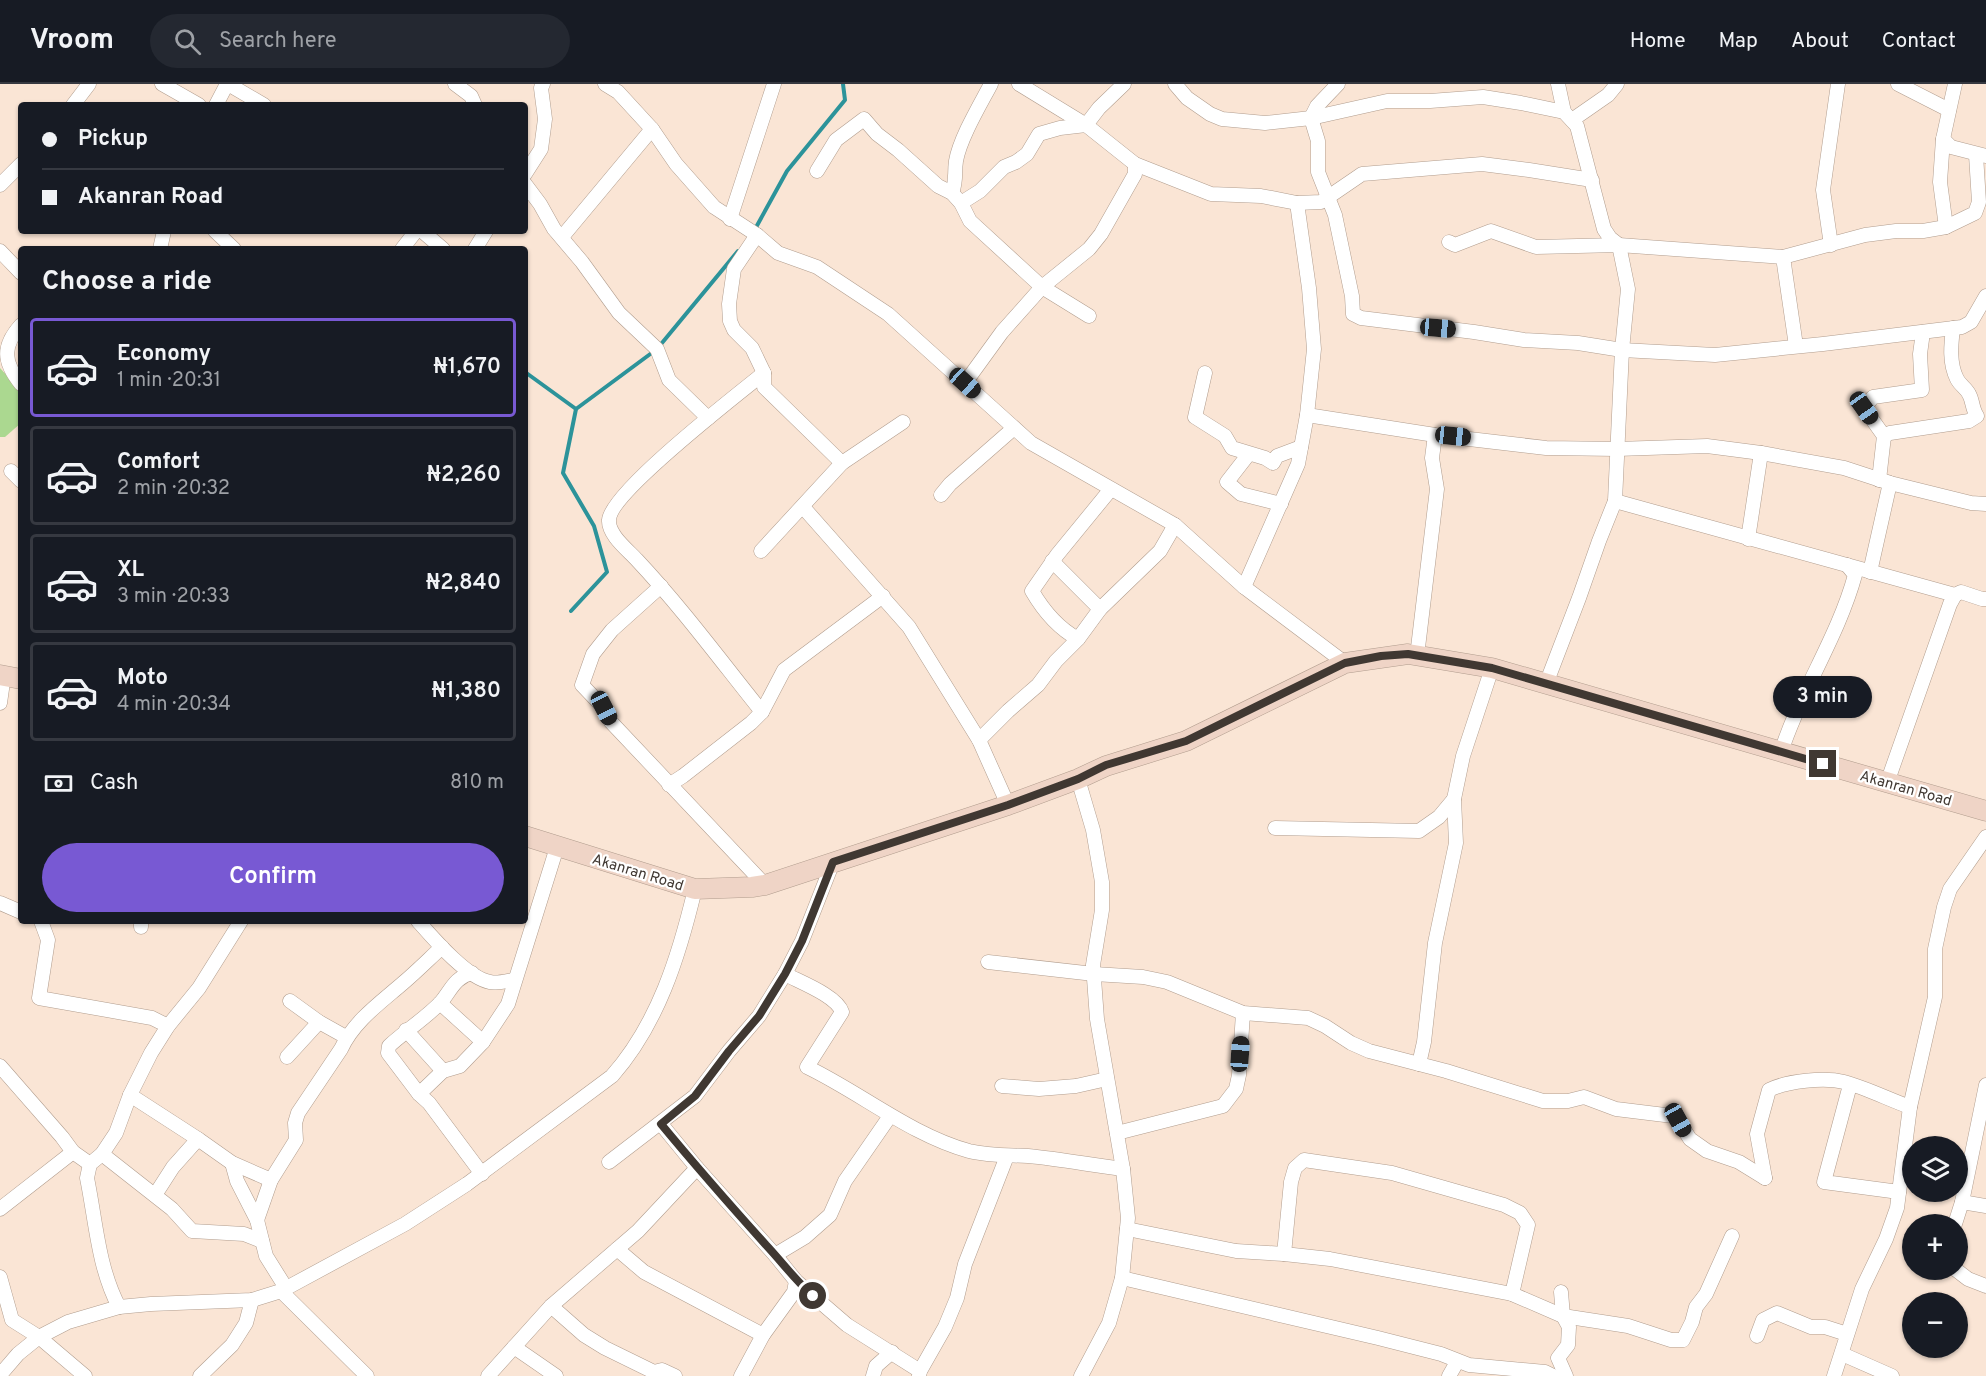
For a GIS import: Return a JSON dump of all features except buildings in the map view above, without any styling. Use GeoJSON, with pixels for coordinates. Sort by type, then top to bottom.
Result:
{"type":"FeatureCollection","features":[{"type":"Feature","properties":{"kind":"main road","name":"Akanran Road"},"geometry":{"type":"LineString","coordinates":[[528,837],[695,889],[765,885],[1008,805],[1078,779],[1106,765],[1186,741],[1345,663],[1381,656],[1408,654],[1492,668],[1986,811]]}},
{"type":"Feature","properties":{"kind":"street"},"geometry":{"type":"LineString","coordinates":[[76,102],[89,84]]}},
{"type":"Feature","properties":{"kind":"street"},"geometry":{"type":"LineString","coordinates":[[162,84],[194,102]]}},
{"type":"Feature","properties":{"kind":"street"},"geometry":{"type":"LineString","coordinates":[[218,102],[228,84],[259,102]]}},
{"type":"Feature","properties":{"kind":"street"},"geometry":{"type":"LineString","coordinates":[[455,84],[471,96],[474,102]]}},
{"type":"Feature","properties":{"kind":"street"},"geometry":{"type":"LineString","coordinates":[[528,169],[541,149],[545,119],[541,88],[543,84]]}},
{"type":"Feature","properties":{"kind":"street"},"geometry":{"type":"LineString","coordinates":[[605,84],[618,92],[652,129],[676,164],[714,207],[778,253],[817,267],[888,314],[1031,443],[1175,525],[1244,586],[1345,663]]}},
{"type":"Feature","properties":{"kind":"street"},"geometry":{"type":"LineString","coordinates":[[730,219],[774,84]]}},
{"type":"Feature","properties":{"kind":"street"},"geometry":{"type":"LineString","coordinates":[[991,84],[956,160],[957,198],[970,221],[1042,287],[1089,316]]}},
{"type":"Feature","properties":{"kind":"street"},"geometry":{"type":"LineString","coordinates":[[1018,84],[1086,125],[1135,164],[1211,194],[1262,196],[1298,203],[1321,202],[1362,174],[1482,164],[1592,180]]}},
{"type":"Feature","properties":{"kind":"street"},"geometry":{"type":"LineString","coordinates":[[817,171],[836,140],[864,119],[877,134],[938,186],[957,198],[980,191],[1004,167],[1027,154],[1039,134],[1060,128],[1086,125],[1099,108],[1124,84]]}},
{"type":"Feature","properties":{"kind":"street"},"geometry":{"type":"LineString","coordinates":[[1175,84],[1187,98],[1221,119],[1265,123],[1311,118],[1387,101],[1430,100],[1482,91],[1568,116],[1608,95],[1617,84]]}},
{"type":"Feature","properties":{"kind":"street"},"geometry":{"type":"LineString","coordinates":[[1338,84],[1317,106],[1311,118],[1318,141],[1318,172],[1335,215],[1352,296],[1353,314],[1360,318],[1524,340],[1578,343],[1622,350],[1715,355],[1962,327],[1971,322],[1986,296]]}},
{"type":"Feature","properties":{"kind":"street"},"geometry":{"type":"LineString","coordinates":[[1546,684],[1616,501],[1622,350],[1628,289],[1619,245],[1604,229],[1577,126],[1568,116],[1558,84]]}},
{"type":"Feature","properties":{"kind":"street"},"geometry":{"type":"LineString","coordinates":[[1831,245],[1823,190],[1838,84]]}},
{"type":"Feature","properties":{"kind":"street"},"geometry":{"type":"LineString","coordinates":[[1898,84],[1949,110]]}},
{"type":"Feature","properties":{"kind":"street"},"geometry":{"type":"LineString","coordinates":[[1946,228],[1940,182],[1943,140],[1955,84]]}},
{"type":"Feature","properties":{"kind":"street"},"geometry":{"type":"LineString","coordinates":[[562,237],[652,129]]}},
{"type":"Feature","properties":{"kind":"street"},"geometry":{"type":"LineString","coordinates":[[1449,242],[1455,245],[1491,231],[1536,247],[1619,245],[1783,257],[1865,235],[1946,228],[1976,213],[1979,202],[1981,155],[1951,147],[1943,140]]}},
{"type":"Feature","properties":{"kind":"street"},"geometry":{"type":"LineString","coordinates":[[965,383],[1002,332],[1042,287],[1089,249],[1101,234],[1135,174],[1135,164]]}},
{"type":"Feature","properties":{"kind":"street"},"geometry":{"type":"LineString","coordinates":[[0,185],[18,167]]}},
{"type":"Feature","properties":{"kind":"street"},"geometry":{"type":"LineString","coordinates":[[528,188],[554,229],[620,313],[657,349],[669,380],[708,418]]}},
{"type":"Feature","properties":{"kind":"street"},"geometry":{"type":"LineString","coordinates":[[1244,586],[1298,464],[1307,414],[1314,349],[1298,203]]}},
{"type":"Feature","properties":{"kind":"street"},"geometry":{"type":"LineString","coordinates":[[753,233],[734,269],[729,304],[730,321],[734,330],[752,348],[764,373],[764,387],[842,463]]}},
{"type":"Feature","properties":{"kind":"street"},"geometry":{"type":"LineString","coordinates":[[218,234],[231,246]]}},
{"type":"Feature","properties":{"kind":"street"},"geometry":{"type":"LineString","coordinates":[[404,246],[414,234]]}},
{"type":"Feature","properties":{"kind":"street"},"geometry":{"type":"LineString","coordinates":[[426,234],[440,246]]}},
{"type":"Feature","properties":{"kind":"street"},"geometry":{"type":"LineString","coordinates":[[0,251],[18,270]]}},
{"type":"Feature","properties":{"kind":"street"},"geometry":{"type":"LineString","coordinates":[[1783,257],[1796,346]]}},
{"type":"Feature","properties":{"kind":"street"},"geometry":{"type":"LineString","coordinates":[[18,328],[7,346],[6,356],[11,372],[18,380]]}},
{"type":"Feature","properties":{"kind":"street"},"geometry":{"type":"LineString","coordinates":[[1884,436],[1890,433],[1969,422],[1977,416],[1973,410],[1970,395],[1958,380],[1953,368],[1951,348],[1953,328]]}},
{"type":"Feature","properties":{"kind":"street"},"geometry":{"type":"LineString","coordinates":[[1871,567],[1885,482],[1884,436],[1864,408],[1873,397],[1922,390],[1920,354],[1923,332]]}},
{"type":"Feature","properties":{"kind":"street"},"geometry":{"type":"LineString","coordinates":[[762,712],[661,586],[613,534],[609,520],[614,507],[638,480],[708,418],[764,373]]}},
{"type":"Feature","properties":{"kind":"street"},"geometry":{"type":"LineString","coordinates":[[1205,373],[1195,417],[1225,436],[1232,448],[1248,455],[1265,458],[1273,463],[1277,456],[1302,447]]}},
{"type":"Feature","properties":{"kind":"street"},"geometry":{"type":"LineString","coordinates":[[1307,414],[1435,435],[1546,448],[1617,449],[1707,446],[1761,453],[1844,468],[1885,482],[1971,503],[1986,504]]}},
{"type":"Feature","properties":{"kind":"street"},"geometry":{"type":"LineString","coordinates":[[761,551],[842,463],[903,422]]}},
{"type":"Feature","properties":{"kind":"street"},"geometry":{"type":"LineString","coordinates":[[941,495],[950,484],[1014,428]]}},
{"type":"Feature","properties":{"kind":"street"},"geometry":{"type":"LineString","coordinates":[[1417,656],[1437,489],[1432,458],[1435,435]]}},
{"type":"Feature","properties":{"kind":"street"},"geometry":{"type":"LineString","coordinates":[[1748,539],[1761,453]]}},
{"type":"Feature","properties":{"kind":"street"},"geometry":{"type":"LineString","coordinates":[[1248,455],[1227,482],[1241,494],[1281,504]]}},
{"type":"Feature","properties":{"kind":"street"},"geometry":{"type":"LineString","coordinates":[[1078,639],[1064,631],[1039,603],[1032,591],[1052,561],[1111,489]]}},
{"type":"Feature","properties":{"kind":"street"},"geometry":{"type":"LineString","coordinates":[[1616,501],[1847,565],[1871,567],[1955,595]]}},
{"type":"Feature","properties":{"kind":"street"},"geometry":{"type":"LineString","coordinates":[[803,507],[909,627],[979,740],[1008,805]]}},
{"type":"Feature","properties":{"kind":"street"},"geometry":{"type":"LineString","coordinates":[[979,740],[1008,711],[1038,686],[1100,609],[1160,551],[1175,525]]}},
{"type":"Feature","properties":{"kind":"street"},"geometry":{"type":"LineString","coordinates":[[1052,561],[1100,609]]}},
{"type":"Feature","properties":{"kind":"street"},"geometry":{"type":"LineString","coordinates":[[1781,752],[1788,731],[1847,604],[1856,575],[1847,565]]}},
{"type":"Feature","properties":{"kind":"street"},"geometry":{"type":"LineString","coordinates":[[661,586],[612,630],[593,654],[582,685],[604,708],[611,722],[765,885]]}},
{"type":"Feature","properties":{"kind":"street"},"geometry":{"type":"LineString","coordinates":[[1887,783],[1950,604],[1955,595],[1961,592],[1982,599],[1986,598]]}},
{"type":"Feature","properties":{"kind":"street"},"geometry":{"type":"LineString","coordinates":[[669,785],[751,723],[762,712],[784,670],[883,596]]}},
{"type":"Feature","properties":{"kind":"street"},"geometry":{"type":"LineString","coordinates":[[1419,1064],[1424,1042],[1435,943],[1456,843],[1454,799],[1464,756],[1492,668]]}},
{"type":"Feature","properties":{"kind":"street"},"geometry":{"type":"LineString","coordinates":[[0,703],[8,676]]}},
{"type":"Feature","properties":{"kind":"street"},"geometry":{"type":"LineString","coordinates":[[1078,779],[1094,830],[1102,882],[1102,910],[1093,965],[1097,1019],[1123,1169],[1128,1218],[1122,1278],[1109,1323],[1081,1376]]}},
{"type":"Feature","properties":{"kind":"street"},"geometry":{"type":"LineString","coordinates":[[1275,828],[1419,831],[1439,817],[1454,799]]}},
{"type":"Feature","properties":{"kind":"street"},"geometry":{"type":"LineString","coordinates":[[1834,1376],[1862,1289],[1886,1239],[1897,1208],[1910,1107],[1935,997],[1935,949],[1944,907],[1950,889],[1986,837]]}},
{"type":"Feature","properties":{"kind":"street"},"geometry":{"type":"LineString","coordinates":[[419,1094],[443,1071],[460,1066],[483,1042],[508,1004],[557,847]]}},
{"type":"Feature","properties":{"kind":"street"},"geometry":{"type":"LineString","coordinates":[[609,1162],[695,1096],[759,1016],[802,941],[833,862]]}},
{"type":"Feature","properties":{"kind":"street"},"geometry":{"type":"LineString","coordinates":[[0,1375],[18,1354],[39,1337],[68,1322],[119,1307],[252,1300],[284,1290],[405,1224],[482,1174],[612,1076],[624,1064],[644,1035],[667,985],[686,930],[695,889]]}},
{"type":"Feature","properties":{"kind":"street"},"geometry":{"type":"LineString","coordinates":[[0,903],[18,911]]}},
{"type":"Feature","properties":{"kind":"street"},"geometry":{"type":"LineString","coordinates":[[42,924],[48,940],[39,998],[152,1018],[168,1026]]}},
{"type":"Feature","properties":{"kind":"street"},"geometry":{"type":"LineString","coordinates":[[119,1307],[102,1266],[87,1178],[90,1164],[102,1154],[116,1133],[130,1095],[151,1053],[168,1026],[199,988],[239,924]]}},
{"type":"Feature","properties":{"kind":"street"},"geometry":{"type":"LineString","coordinates":[[421,924],[442,947],[472,973],[490,982],[514,980]]}},
{"type":"Feature","properties":{"kind":"street"},"geometry":{"type":"LineString","coordinates":[[257,1220],[271,1180],[296,1140],[295,1123],[298,1113],[341,1049],[346,1037],[373,1007],[442,947]]}},
{"type":"Feature","properties":{"kind":"street"},"geometry":{"type":"LineString","coordinates":[[988,962],[1143,977],[1167,982],[1243,1013],[1308,1018],[1369,1051],[1446,1071],[1543,1101],[1568,1101],[1584,1096],[1616,1109],[1673,1116],[1690,1139],[1707,1150],[1739,1162],[1765,1178],[1757,1134],[1769,1090],[1780,1084],[1807,1081],[1843,1082],[1910,1107]]}},
{"type":"Feature","properties":{"kind":"street"},"geometry":{"type":"LineString","coordinates":[[472,973],[463,975],[454,983],[440,1003],[389,1046],[388,1053],[482,1174]]}},
{"type":"Feature","properties":{"kind":"street"},"geometry":{"type":"LineString","coordinates":[[785,974],[830,997],[841,1006],[842,1012],[807,1067],[890,1116],[968,1151],[992,1156],[1064,1160],[1123,1169]]}},
{"type":"Feature","properties":{"kind":"street"},"geometry":{"type":"LineString","coordinates":[[290,1001],[319,1022],[346,1037]]}},
{"type":"Feature","properties":{"kind":"street"},"geometry":{"type":"LineString","coordinates":[[440,1003],[483,1042]]}},
{"type":"Feature","properties":{"kind":"street"},"geometry":{"type":"LineString","coordinates":[[1117,1132],[1223,1106],[1236,1089],[1243,1013]]}},
{"type":"Feature","properties":{"kind":"street"},"geometry":{"type":"LineString","coordinates":[[287,1057],[319,1022]]}},
{"type":"Feature","properties":{"kind":"street"},"geometry":{"type":"LineString","coordinates":[[406,1030],[443,1071]]}},
{"type":"Feature","properties":{"kind":"street"},"geometry":{"type":"LineString","coordinates":[[0,1066],[73,1152],[90,1164]]}},
{"type":"Feature","properties":{"kind":"street"},"geometry":{"type":"LineString","coordinates":[[1002,1086],[1040,1089],[1076,1086],[1107,1078]]}},
{"type":"Feature","properties":{"kind":"street"},"geometry":{"type":"LineString","coordinates":[[1850,1085],[1824,1182],[1899,1192]]}},
{"type":"Feature","properties":{"kind":"street"},"geometry":{"type":"LineString","coordinates":[[1968,1173],[1985,1092]]}},
{"type":"Feature","properties":{"kind":"street"},"geometry":{"type":"LineString","coordinates":[[130,1095],[232,1163],[271,1180]]}},
{"type":"Feature","properties":{"kind":"street"},"geometry":{"type":"LineString","coordinates":[[775,1255],[805,1237],[830,1215],[845,1181],[890,1116]]}},
{"type":"Feature","properties":{"kind":"street"},"geometry":{"type":"LineString","coordinates":[[661,1124],[796,1281],[847,1325],[892,1352],[920,1373],[957,1298],[965,1264],[1006,1156]]}},
{"type":"Feature","properties":{"kind":"street"},"geometry":{"type":"LineString","coordinates":[[154,1195],[172,1167],[198,1139]]}},
{"type":"Feature","properties":{"kind":"street"},"geometry":{"type":"LineString","coordinates":[[0,1209],[73,1152]]}},
{"type":"Feature","properties":{"kind":"street"},"geometry":{"type":"LineString","coordinates":[[102,1154],[172,1209],[192,1232],[244,1234],[262,1241]]}},
{"type":"Feature","properties":{"kind":"street"},"geometry":{"type":"LineString","coordinates":[[1284,1254],[1291,1182],[1295,1167],[1304,1160],[1392,1173],[1503,1205],[1520,1213],[1528,1225],[1512,1294]]}},
{"type":"Feature","properties":{"kind":"street"},"geometry":{"type":"LineString","coordinates":[[232,1163],[237,1181],[257,1220],[266,1256],[284,1290],[367,1376]]}},
{"type":"Feature","properties":{"kind":"street"},"geometry":{"type":"LineString","coordinates":[[488,1376],[551,1306],[638,1231],[697,1168]]}},
{"type":"Feature","properties":{"kind":"street"},"geometry":{"type":"LineString","coordinates":[[1958,1214],[1962,1202],[1986,1206]]}},
{"type":"Feature","properties":{"kind":"street"},"geometry":{"type":"LineString","coordinates":[[1127,1229],[1236,1251],[1330,1259],[1512,1294],[1563,1316],[1628,1326],[1671,1340],[1683,1340],[1696,1307],[1706,1294],[1732,1236]]}},
{"type":"Feature","properties":{"kind":"street"},"geometry":{"type":"LineString","coordinates":[[617,1249],[644,1272],[763,1335]]}},
{"type":"Feature","properties":{"kind":"street"},"geometry":{"type":"LineString","coordinates":[[0,1277],[12,1320],[39,1337],[85,1376]]}},
{"type":"Feature","properties":{"kind":"street"},"geometry":{"type":"LineString","coordinates":[[1122,1278],[1378,1338],[1441,1354],[1469,1365],[1545,1372],[1553,1376]]}},
{"type":"Feature","properties":{"kind":"street"},"geometry":{"type":"LineString","coordinates":[[1968,1279],[1986,1286]]}},
{"type":"Feature","properties":{"kind":"street"},"geometry":{"type":"LineString","coordinates":[[741,1376],[763,1335],[794,1292],[796,1281]]}},
{"type":"Feature","properties":{"kind":"street"},"geometry":{"type":"LineString","coordinates":[[1561,1292],[1563,1316],[1569,1327],[1568,1345],[1558,1358],[1566,1376]]}},
{"type":"Feature","properties":{"kind":"street"},"geometry":{"type":"LineString","coordinates":[[200,1376],[231,1345],[246,1323],[252,1300]]}},
{"type":"Feature","properties":{"kind":"street"},"geometry":{"type":"LineString","coordinates":[[551,1306],[584,1335],[605,1348],[654,1372],[662,1370],[675,1376]]}},
{"type":"Feature","properties":{"kind":"street"},"geometry":{"type":"LineString","coordinates":[[1757,1336],[1763,1320],[1777,1313],[1811,1328],[1825,1327],[1846,1334]]}},
{"type":"Feature","properties":{"kind":"street"},"geometry":{"type":"LineString","coordinates":[[514,1347],[556,1376]]}},
{"type":"Feature","properties":{"kind":"street"},"geometry":{"type":"LineString","coordinates":[[873,1376],[876,1366],[892,1352]]}},
{"type":"Feature","properties":{"kind":"street"},"geometry":{"type":"LineString","coordinates":[[1842,1354],[1892,1376]]}},
{"type":"Feature","properties":{"kind":"street"},"geometry":{"type":"LineString","coordinates":[[1449,1376],[1457,1362]]}},
{"type":"Feature","properties":{"kind":"green space"},"geometry":{"type":"Polygon","coordinates":[[[0,368],[18,388],[18,426],[5,437],[0,437],[0,368]]]}},
{"type":"Feature","properties":{"kind":"waterway"},"geometry":{"type":"LineString","coordinates":[[754,231],[787,171],[845,100],[843,84]]}},
{"type":"Feature","properties":{"kind":"waterway"},"geometry":{"type":"LineString","coordinates":[[571,611],[607,572],[594,526],[563,473],[576,409],[657,349],[738,251]]}},
{"type":"Feature","properties":{"kind":"waterway"},"geometry":{"type":"LineString","coordinates":[[528,374],[576,409]]}},
{"type":"Feature","properties":{"kind":"route"},"geometry":{"type":"LineString","coordinates":[[813,1296],[796,1281],[789,1270],[697,1168],[661,1124],[695,1096],[759,1016],[802,941],[833,862],[1008,805],[1078,779],[1106,765],[1186,741],[1345,663],[1381,656],[1408,654],[1492,668],[1823,764]]}}]}
